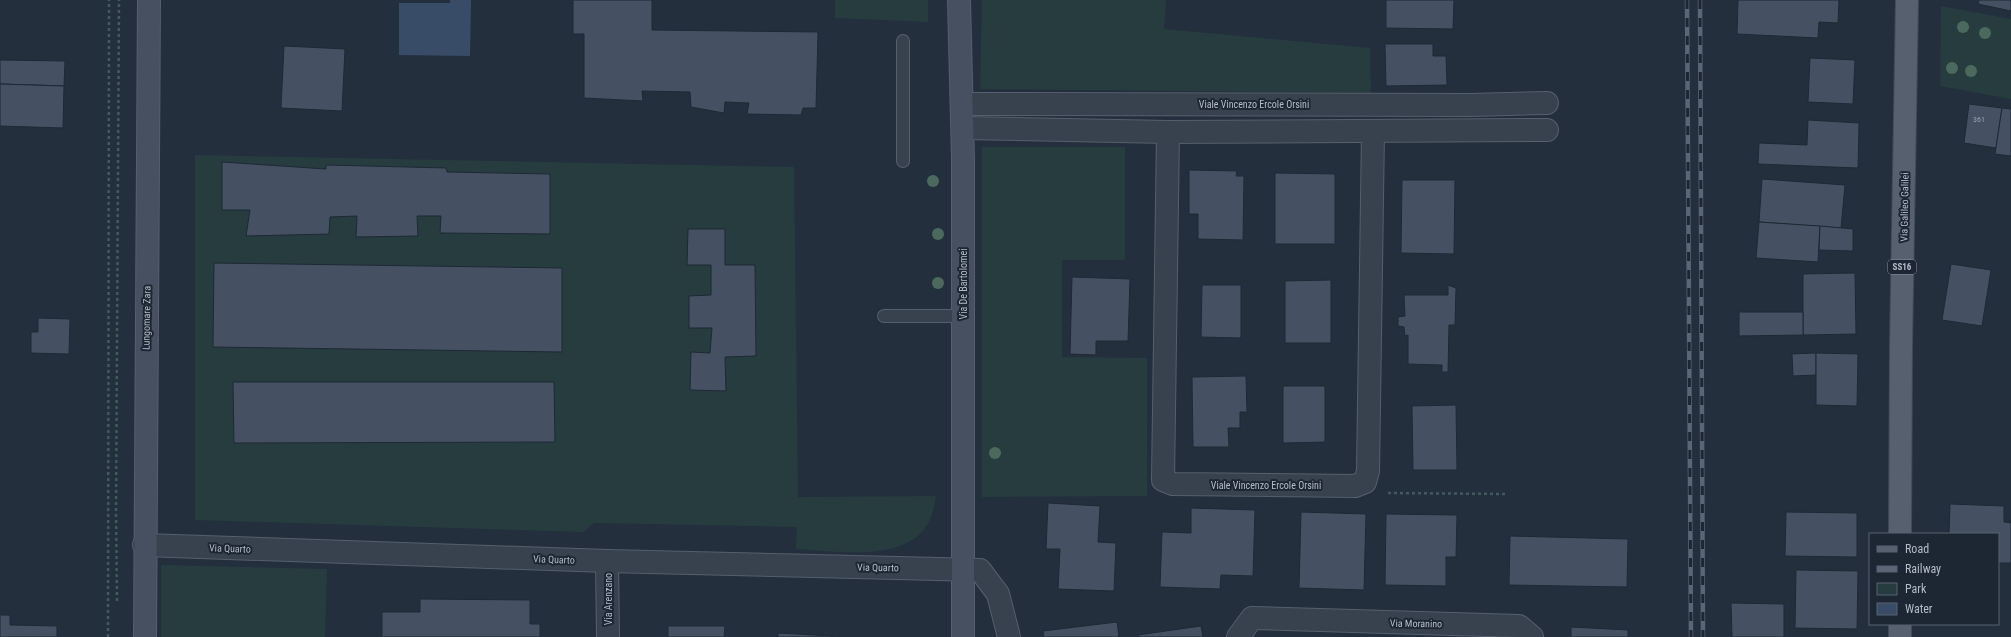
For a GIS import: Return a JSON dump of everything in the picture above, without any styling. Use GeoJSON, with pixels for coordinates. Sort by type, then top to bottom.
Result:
{"type":"FeatureCollection","features":[{"type":"Feature","properties":{"kind":"main road","name":"Via Galileo Galilei"},"geometry":{"type":"LineString","coordinates":[[1900,533],[1901,337],[1907,0]]}},
{"type":"Feature","properties":{"kind":"main road"},"geometry":{"type":"LineString","coordinates":[[1900,625],[1900,637]]}},
{"type":"Feature","properties":{"kind":"street","name":"Lungomare Zara"},"geometry":{"type":"LineString","coordinates":[[145,637],[144,545],[149,0]]}},
{"type":"Feature","properties":{"kind":"street","name":"Via De Bartolomei"},"geometry":{"type":"LineString","coordinates":[[959,0],[963,128],[963,637]]}},
{"type":"Feature","properties":{"kind":"street","name":"Viale Vincenzo Ercole Orsini"},"geometry":{"type":"LineString","coordinates":[[962,104],[1471,105],[1547,103]]}},
{"type":"Feature","properties":{"kind":"street"},"geometry":{"type":"LineString","coordinates":[[963,128],[1168,132],[1548,130]]}},
{"type":"Feature","properties":{"kind":"street"},"geometry":{"type":"LineString","coordinates":[[1365,482],[1368,463],[1373,131]]}},
{"type":"Feature","properties":{"kind":"street","name":"Viale Vincenzo Ercole Orsini"},"geometry":{"type":"LineString","coordinates":[[1168,132],[1163,480],[1173,484],[1355,486],[1365,482]]}},
{"type":"Feature","properties":{"kind":"street","name":"Via Quarto"},"geometry":{"type":"LineString","coordinates":[[144,545],[607,560],[963,569]]}},
{"type":"Feature","properties":{"kind":"street","name":"Via Arenzano"},"geometry":{"type":"LineString","coordinates":[[607,560],[608,637]]}},
{"type":"Feature","properties":{"kind":"street"},"geometry":{"type":"LineString","coordinates":[[963,569],[980,570],[998,594],[1009,637]]}},
{"type":"Feature","properties":{"kind":"street","name":"Via Moranino"},"geometry":{"type":"LineString","coordinates":[[1238,637],[1252,618],[1312,629],[1526,631]]}},
{"type":"Feature","properties":{"kind":"lane"},"geometry":{"type":"LineString","coordinates":[[903,41],[903,161]]}},
{"type":"Feature","properties":{"kind":"lane"},"geometry":{"type":"LineString","coordinates":[[884,316],[963,316]]}},
{"type":"Feature","properties":{"kind":"path"},"geometry":{"type":"LineString","coordinates":[[108,637],[109,0]]}},
{"type":"Feature","properties":{"kind":"path"},"geometry":{"type":"LineString","coordinates":[[117,605],[116,510],[119,0]]}},
{"type":"Feature","properties":{"kind":"path"},"geometry":{"type":"LineString","coordinates":[[1365,482],[1381,493],[1506,494]]}},
{"type":"Feature","properties":{"kind":"green space"},"geometry":{"type":"Polygon","coordinates":[[[835,0],[928,0],[928,22],[835,18],[835,0]]]}},
{"type":"Feature","properties":{"kind":"green space"},"geometry":{"type":"Polygon","coordinates":[[[982,0],[1166,0],[1164,29],[1370,48],[1371,93],[980,89],[982,0]]]}},
{"type":"Feature","properties":{"kind":"green space"},"geometry":{"type":"Polygon","coordinates":[[[1941,6],[2011,19],[2011,99],[1940,86],[1941,6]]]}},
{"type":"Feature","properties":{"kind":"green space"},"geometry":{"type":"Polygon","coordinates":[[[982,147],[1125,147],[1125,260],[1062,260],[1062,357],[1147,358],[1147,496],[982,497],[982,147]]]}},
{"type":"Feature","properties":{"kind":"green space"},"geometry":{"type":"Polygon","coordinates":[[[195,155],[794,167],[798,497],[936,496],[930,521],[921,533],[909,542],[895,548],[879,551],[844,552],[796,549],[797,527],[594,523],[583,532],[195,520],[195,155]]]}},
{"type":"Feature","properties":{"kind":"green space"},"geometry":{"type":"Polygon","coordinates":[[[161,565],[327,569],[325,637],[161,637],[161,565]]]}},
{"type":"Feature","properties":{"kind":"water"},"geometry":{"type":"Polygon","coordinates":[[[450,0],[471,0],[470,56],[399,55],[399,3],[450,3],[450,0]]]}},
{"type":"Feature","properties":{"kind":"building"},"geometry":{"type":"Polygon","coordinates":[[[573,0],[652,0],[652,30],[818,32],[816,108],[803,108],[801,115],[747,114],[749,103],[725,102],[724,113],[691,107],[690,92],[642,91],[643,101],[584,98],[584,34],[573,34],[573,0]]]}},
{"type":"Feature","properties":{"kind":"building"},"geometry":{"type":"Polygon","coordinates":[[[1386,0],[1454,0],[1453,29],[1386,28],[1386,0]]]}},
{"type":"Feature","properties":{"kind":"building"},"geometry":{"type":"Polygon","coordinates":[[[1738,0],[1839,0],[1838,23],[1819,22],[1818,38],[1737,34],[1738,0]]]}},
{"type":"Feature","properties":{"kind":"building"},"geometry":{"type":"Polygon","coordinates":[[[1979,0],[2011,0],[2011,11],[1978,4],[1979,0]]]}},
{"type":"Feature","properties":{"kind":"building"},"geometry":{"type":"Polygon","coordinates":[[[1385,44],[1433,44],[1433,56],[1446,56],[1447,85],[1386,86],[1385,44]]]}},
{"type":"Feature","properties":{"kind":"building"},"geometry":{"type":"Polygon","coordinates":[[[284,46],[345,49],[342,111],[281,108],[284,46]]]}},
{"type":"Feature","properties":{"kind":"building"},"geometry":{"type":"Polygon","coordinates":[[[1810,58],[1855,60],[1853,104],[1808,102],[1810,58]]]}},
{"type":"Feature","properties":{"kind":"building"},"geometry":{"type":"Polygon","coordinates":[[[0,60],[65,61],[64,86],[0,84],[0,60]]]}},
{"type":"Feature","properties":{"kind":"building"},"geometry":{"type":"Polygon","coordinates":[[[0,84],[64,86],[63,128],[0,126],[0,84]]]}},
{"type":"Feature","properties":{"kind":"building"},"geometry":{"type":"Polygon","coordinates":[[[1969,104],[2002,108],[1996,148],[1964,143],[1969,104]]]}},
{"type":"Feature","properties":{"kind":"building"},"geometry":{"type":"Polygon","coordinates":[[[2002,108],[2011,109],[2011,156],[1995,154],[2002,108]]]}},
{"type":"Feature","properties":{"kind":"building"},"geometry":{"type":"Polygon","coordinates":[[[1808,120],[1859,123],[1858,168],[1758,164],[1759,143],[1807,145],[1808,120]]]}},
{"type":"Feature","properties":{"kind":"building"},"geometry":{"type":"Polygon","coordinates":[[[222,162],[326,169],[326,165],[446,168],[447,172],[550,174],[550,234],[440,233],[441,216],[417,216],[418,236],[356,237],[357,216],[330,217],[329,234],[246,236],[250,210],[222,210],[222,162]]]}},
{"type":"Feature","properties":{"kind":"building"},"geometry":{"type":"Polygon","coordinates":[[[1189,170],[1237,171],[1236,176],[1244,176],[1243,240],[1198,239],[1198,214],[1189,214],[1189,170]]]}},
{"type":"Feature","properties":{"kind":"building"},"geometry":{"type":"Polygon","coordinates":[[[1275,173],[1335,174],[1335,244],[1275,244],[1275,173]]]}},
{"type":"Feature","properties":{"kind":"building"},"geometry":{"type":"Polygon","coordinates":[[[1762,179],[1845,185],[1841,228],[1759,222],[1762,179]]]}},
{"type":"Feature","properties":{"kind":"building"},"geometry":{"type":"Polygon","coordinates":[[[1402,180],[1455,180],[1454,254],[1401,253],[1402,180]]]}},
{"type":"Feature","properties":{"kind":"building"},"geometry":{"type":"Polygon","coordinates":[[[1759,222],[1820,226],[1818,262],[1756,258],[1759,222]]]}},
{"type":"Feature","properties":{"kind":"building"},"geometry":{"type":"Polygon","coordinates":[[[1820,226],[1853,229],[1853,251],[1819,250],[1820,226]]]}},
{"type":"Feature","properties":{"kind":"building"},"geometry":{"type":"Polygon","coordinates":[[[688,229],[725,229],[725,265],[755,265],[756,356],[725,357],[726,391],[690,390],[691,352],[710,353],[712,328],[689,328],[689,296],[711,295],[711,265],[687,265],[688,229]]]}},
{"type":"Feature","properties":{"kind":"building"},"geometry":{"type":"Polygon","coordinates":[[[214,263],[562,268],[562,352],[213,347],[214,263]]]}},
{"type":"Feature","properties":{"kind":"building"},"geometry":{"type":"Polygon","coordinates":[[[1951,264],[1991,270],[1982,326],[1942,320],[1951,264]]]}},
{"type":"Feature","properties":{"kind":"building"},"geometry":{"type":"Polygon","coordinates":[[[1855,273],[1856,334],[1803,335],[1803,274],[1855,273]]]}},
{"type":"Feature","properties":{"kind":"building"},"geometry":{"type":"Polygon","coordinates":[[[1072,277],[1130,279],[1128,341],[1096,341],[1096,355],[1070,354],[1072,277]]]}},
{"type":"Feature","properties":{"kind":"building"},"geometry":{"type":"Polygon","coordinates":[[[1331,280],[1331,343],[1285,343],[1285,281],[1331,280]]]}},
{"type":"Feature","properties":{"kind":"building"},"geometry":{"type":"Polygon","coordinates":[[[1202,285],[1241,285],[1241,338],[1201,337],[1202,285]]]}},
{"type":"Feature","properties":{"kind":"building"},"geometry":{"type":"Polygon","coordinates":[[[1448,285],[1456,288],[1455,325],[1449,325],[1448,372],[1442,372],[1442,365],[1408,364],[1408,335],[1405,336],[1404,327],[1398,326],[1398,317],[1405,316],[1404,295],[1448,295],[1448,285]]]}},
{"type":"Feature","properties":{"kind":"building"},"geometry":{"type":"Polygon","coordinates":[[[1739,312],[1803,312],[1803,335],[1739,336],[1739,312]]]}},
{"type":"Feature","properties":{"kind":"building"},"geometry":{"type":"Polygon","coordinates":[[[38,318],[70,319],[69,354],[31,353],[31,332],[38,332],[38,318]]]}},
{"type":"Feature","properties":{"kind":"building"},"geometry":{"type":"Polygon","coordinates":[[[1816,353],[1816,375],[1793,376],[1792,354],[1816,353]]]}},
{"type":"Feature","properties":{"kind":"building"},"geometry":{"type":"Polygon","coordinates":[[[1816,353],[1858,354],[1857,406],[1816,405],[1816,353]]]}},
{"type":"Feature","properties":{"kind":"building"},"geometry":{"type":"Polygon","coordinates":[[[1246,376],[1247,412],[1240,412],[1240,428],[1228,428],[1229,447],[1193,447],[1192,377],[1246,376]]]}},
{"type":"Feature","properties":{"kind":"building"},"geometry":{"type":"Polygon","coordinates":[[[233,382],[554,382],[555,442],[234,443],[233,382]]]}},
{"type":"Feature","properties":{"kind":"building"},"geometry":{"type":"Polygon","coordinates":[[[1283,386],[1325,386],[1325,442],[1283,443],[1283,386]]]}},
{"type":"Feature","properties":{"kind":"building"},"geometry":{"type":"Polygon","coordinates":[[[1456,405],[1457,470],[1413,470],[1412,406],[1456,405]]]}},
{"type":"Feature","properties":{"kind":"building"},"geometry":{"type":"Polygon","coordinates":[[[1048,503],[1100,506],[1098,542],[1116,543],[1114,591],[1058,589],[1060,549],[1046,549],[1048,503]]]}},
{"type":"Feature","properties":{"kind":"building"},"geometry":{"type":"Polygon","coordinates":[[[1950,504],[2004,506],[2004,522],[2011,523],[2011,563],[1999,563],[1999,533],[1949,533],[1950,504]]]}},
{"type":"Feature","properties":{"kind":"building"},"geometry":{"type":"Polygon","coordinates":[[[1191,508],[1255,510],[1253,576],[1221,575],[1220,589],[1160,587],[1162,532],[1191,533],[1191,508]]]}},
{"type":"Feature","properties":{"kind":"building"},"geometry":{"type":"Polygon","coordinates":[[[1301,512],[1366,514],[1364,590],[1299,588],[1301,512]]]}},
{"type":"Feature","properties":{"kind":"building"},"geometry":{"type":"Polygon","coordinates":[[[1786,512],[1857,513],[1857,557],[1785,556],[1786,512]]]}},
{"type":"Feature","properties":{"kind":"building"},"geometry":{"type":"Polygon","coordinates":[[[1386,514],[1457,515],[1456,557],[1446,557],[1446,586],[1385,585],[1386,514]]]}},
{"type":"Feature","properties":{"kind":"building"},"geometry":{"type":"Polygon","coordinates":[[[1510,536],[1628,539],[1627,587],[1509,585],[1510,536]]]}},
{"type":"Feature","properties":{"kind":"building"},"geometry":{"type":"Polygon","coordinates":[[[1796,570],[1858,571],[1857,629],[1795,628],[1796,570]]]}},
{"type":"Feature","properties":{"kind":"building"},"geometry":{"type":"Polygon","coordinates":[[[420,599],[530,600],[530,624],[540,624],[540,637],[382,637],[382,612],[420,612],[420,599]]]}},
{"type":"Feature","properties":{"kind":"building"},"geometry":{"type":"Polygon","coordinates":[[[1731,603],[1784,604],[1784,637],[1732,637],[1731,603]]]}},
{"type":"Feature","properties":{"kind":"building"},"geometry":{"type":"Polygon","coordinates":[[[0,615],[10,615],[10,625],[57,626],[57,637],[0,637],[0,615]]]}},
{"type":"Feature","properties":{"kind":"building"},"geometry":{"type":"Polygon","coordinates":[[[1117,622],[1119,637],[1044,637],[1043,631],[1117,622]]]}},
{"type":"Feature","properties":{"kind":"building"},"geometry":{"type":"Polygon","coordinates":[[[668,626],[725,626],[724,637],[668,637],[668,626]]]}},
{"type":"Feature","properties":{"kind":"building"},"geometry":{"type":"Polygon","coordinates":[[[1201,626],[1203,637],[1139,637],[1138,635],[1201,626]]]}},
{"type":"Feature","properties":{"kind":"building"},"geometry":{"type":"Polygon","coordinates":[[[1571,627],[1628,630],[1628,637],[1571,637],[1571,627]]]}},
{"type":"Feature","properties":{"kind":"building"},"geometry":{"type":"Polygon","coordinates":[[[778,633],[832,636],[832,637],[778,637],[778,633]]]}},
{"type":"Feature","properties":{"kind":"railway"},"geometry":{"type":"LineString","coordinates":[[1687,0],[1691,637]]}},
{"type":"Feature","properties":{"kind":"railway"},"geometry":{"type":"LineString","coordinates":[[1700,0],[1703,637]]}}]}
